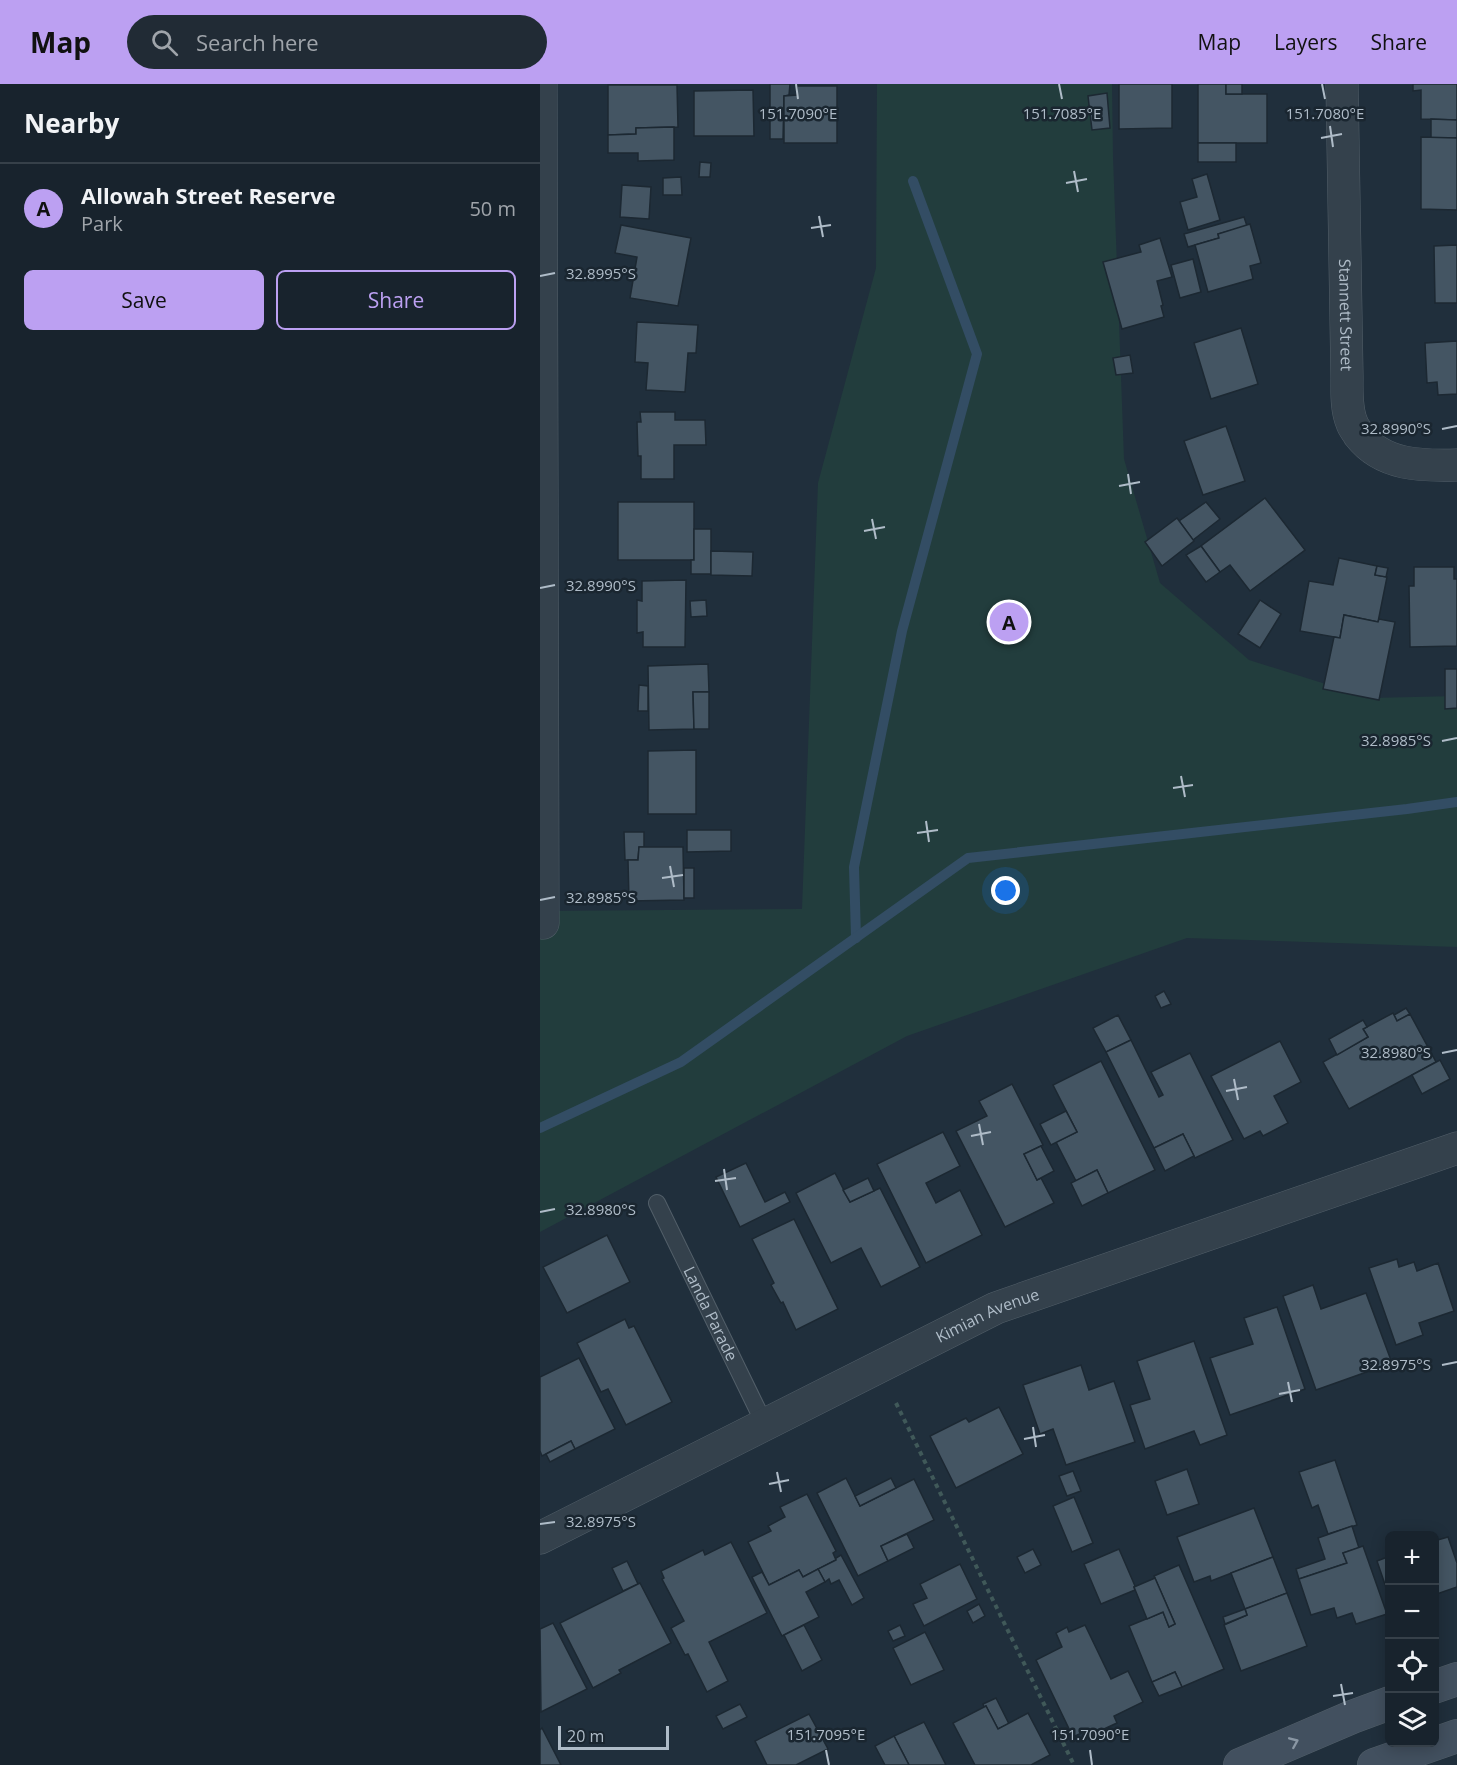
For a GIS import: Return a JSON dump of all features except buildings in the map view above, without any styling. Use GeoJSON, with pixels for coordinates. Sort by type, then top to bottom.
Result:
{"type":"FeatureCollection","features":[{"type":"Feature","properties":{"kind":"main road"},"geometry":{"type":"LineString","coordinates":[[1439,1685],[1457,1679]]}},
{"type":"Feature","properties":{"kind":"main road"},"geometry":{"type":"LineString","coordinates":[[1240,1765],[1385,1705]]}},
{"type":"Feature","properties":{"kind":"main road"},"geometry":{"type":"LineString","coordinates":[[1374,1765],[1457,1736]]}},
{"type":"Feature","properties":{"kind":"street"},"geometry":{"type":"LineString","coordinates":[[541,84],[543,923]]}},
{"type":"Feature","properties":{"kind":"street","name":"Stannett Street"},"geometry":{"type":"LineString","coordinates":[[1342,84],[1347,377],[1352,425],[1364,441],[1383,455],[1405,464],[1457,465]]}},
{"type":"Feature","properties":{"kind":"street","name":"Kimian Avenue"},"geometry":{"type":"LineString","coordinates":[[540,1538],[996,1308],[1457,1148]]}},
{"type":"Feature","properties":{"kind":"lane","name":"Landa Parade"},"geometry":{"type":"LineString","coordinates":[[657,1203],[765,1425]]}},
{"type":"Feature","properties":{"kind":"path"},"geometry":{"type":"LineString","coordinates":[[896,1403],[1074,1765]]}},
{"type":"Feature","properties":{"kind":"green space"},"geometry":{"type":"Polygon","coordinates":[[[877,84],[1112,84],[1124,459],[1160,583],[1249,660],[1370,698],[1457,696],[1457,947],[1187,938],[907,1036],[540,1232],[540,911],[802,909],[818,483],[876,268],[877,84]]]}},
{"type":"Feature","properties":{"kind":"waterway"},"geometry":{"type":"LineString","coordinates":[[856,938],[854,867],[902,631],[977,354],[913,181]]}},
{"type":"Feature","properties":{"kind":"waterway"},"geometry":{"type":"LineString","coordinates":[[540,1128],[681,1062],[968,858],[1457,802]]}},
{"type":"Feature","properties":{"kind":"place","name":"Allowah Street Reserve"},"geometry":{"type":"Point","coordinates":[1009,622]}}]}
